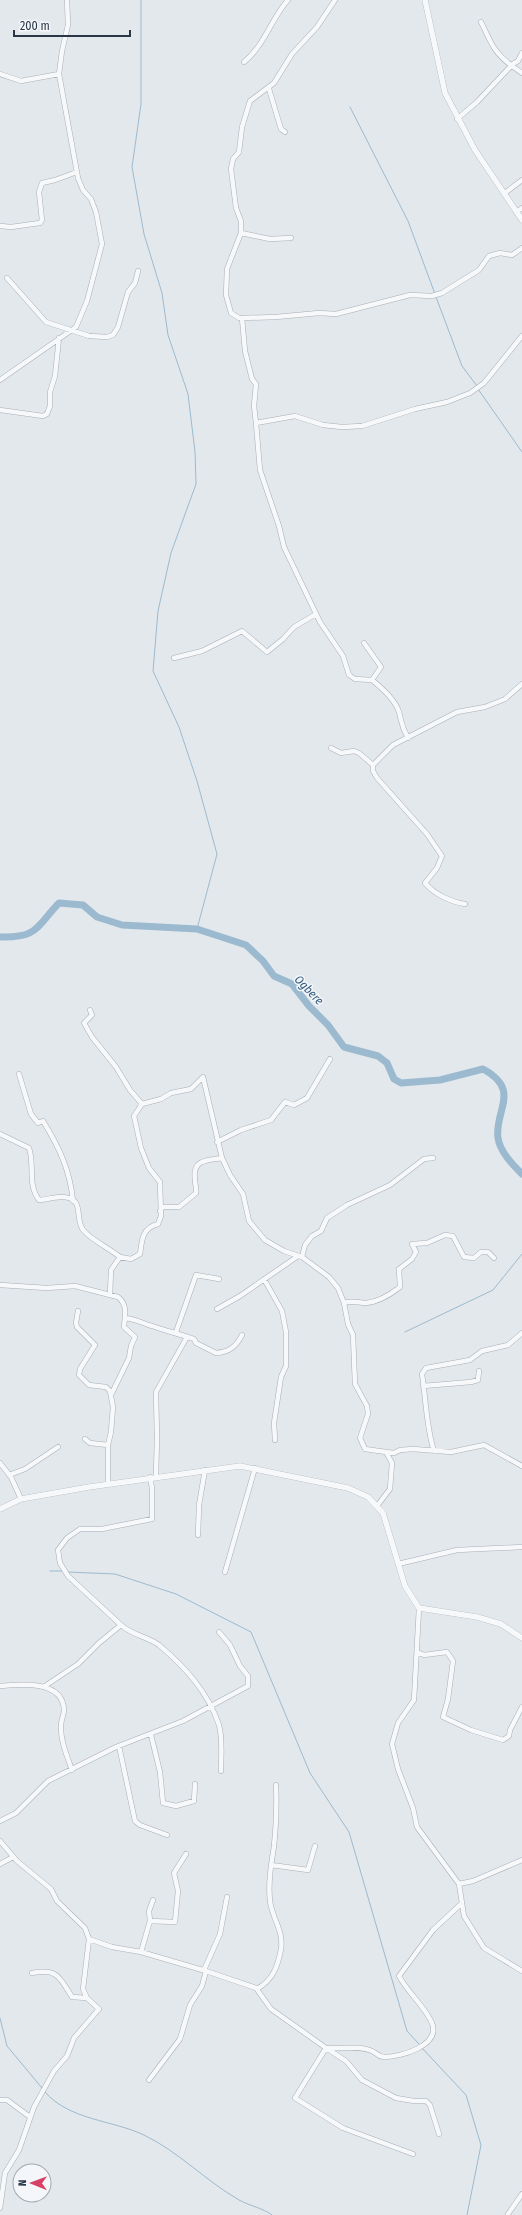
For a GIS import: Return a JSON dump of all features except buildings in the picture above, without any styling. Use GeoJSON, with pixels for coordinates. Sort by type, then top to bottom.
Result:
{"type":"FeatureCollection","features":[{"type":"Feature","properties":{"kind":"street"},"geometry":{"type":"LineString","coordinates":[[0,380],[76,327],[87,301],[102,244],[96,212],[91,199],[83,190],[77,172],[59,74],[62,51],[68,25],[67,0]]}},
{"type":"Feature","properties":{"kind":"street"},"geometry":{"type":"LineString","coordinates":[[244,62],[260,47],[273,24],[278,10],[288,0]]}},
{"type":"Feature","properties":{"kind":"street"},"geometry":{"type":"LineString","coordinates":[[335,0],[317,27],[292,54],[268,89],[250,101],[242,127],[239,152],[233,159],[231,169],[236,208],[241,221],[242,233],[227,269],[226,295],[231,313],[239,318],[276,317],[319,313],[336,314],[410,295],[432,296],[442,293],[479,270],[489,256],[500,254],[512,255],[522,248]]}},
{"type":"Feature","properties":{"kind":"street"},"geometry":{"type":"LineString","coordinates":[[425,0],[445,94],[457,119],[475,150],[522,220]]}},
{"type":"Feature","properties":{"kind":"street"},"geometry":{"type":"LineString","coordinates":[[481,22],[491,45],[500,57],[522,73]]}},
{"type":"Feature","properties":{"kind":"street"},"geometry":{"type":"LineString","coordinates":[[457,119],[477,102],[518,61],[522,53]]}},
{"type":"Feature","properties":{"kind":"street"},"geometry":{"type":"LineString","coordinates":[[0,74],[21,81],[59,74]]}},
{"type":"Feature","properties":{"kind":"street"},"geometry":{"type":"LineString","coordinates":[[268,89],[281,129],[285,132]]}},
{"type":"Feature","properties":{"kind":"street"},"geometry":{"type":"LineString","coordinates":[[0,226],[11,227],[40,223],[42,220],[39,192],[42,183],[77,172]]}},
{"type":"Feature","properties":{"kind":"street"},"geometry":{"type":"LineString","coordinates":[[505,193],[522,180]]}},
{"type":"Feature","properties":{"kind":"street"},"geometry":{"type":"LineString","coordinates":[[516,212],[522,208]]}},
{"type":"Feature","properties":{"kind":"street"},"geometry":{"type":"LineString","coordinates":[[242,233],[270,239],[292,238]]}},
{"type":"Feature","properties":{"kind":"street"},"geometry":{"type":"LineString","coordinates":[[7,278],[46,322],[89,336],[107,337],[113,335],[118,327],[128,292],[135,283],[138,271]]}},
{"type":"Feature","properties":{"kind":"street"},"geometry":{"type":"LineString","coordinates":[[242,318],[245,351],[252,379],[256,384],[254,406],[260,470],[279,526],[280,536],[316,614],[329,638],[342,656],[349,675],[355,679],[372,680],[394,704],[399,712],[401,726],[408,738]]}},
{"type":"Feature","properties":{"kind":"street"},"geometry":{"type":"LineString","coordinates":[[256,423],[295,416],[323,425],[342,427],[362,426],[470,393],[484,383],[522,336]]}},
{"type":"Feature","properties":{"kind":"street"},"geometry":{"type":"LineString","coordinates":[[0,410],[42,416],[47,414],[50,406],[50,392],[56,376],[59,338]]}},
{"type":"Feature","properties":{"kind":"street"},"geometry":{"type":"LineString","coordinates":[[174,658],[202,651],[242,631],[267,652],[294,627],[316,614]]}},
{"type":"Feature","properties":{"kind":"street"},"geometry":{"type":"LineString","coordinates":[[364,643],[381,667],[372,680]]}},
{"type":"Feature","properties":{"kind":"street"},"geometry":{"type":"LineString","coordinates":[[465,904],[456,902],[431,890],[425,883],[437,868],[442,856],[427,834],[377,778],[373,771],[373,765],[393,745],[457,712],[485,707],[505,699],[522,684]]}},
{"type":"Feature","properties":{"kind":"street"},"geometry":{"type":"LineString","coordinates":[[331,748],[341,753],[354,751],[359,752],[373,765]]}},
{"type":"Feature","properties":{"kind":"street"},"geometry":{"type":"LineString","coordinates":[[90,1010],[92,1015],[84,1023],[116,1067],[130,1090],[142,1104]]}},
{"type":"Feature","properties":{"kind":"street"},"geometry":{"type":"LineString","coordinates":[[217,1142],[241,1130],[271,1120],[285,1102],[294,1106],[307,1098],[330,1059]]}},
{"type":"Feature","properties":{"kind":"street"},"geometry":{"type":"LineString","coordinates":[[19,1074],[30,1114],[38,1122],[43,1121],[60,1149],[71,1183],[73,1201]]}},
{"type":"Feature","properties":{"kind":"street"},"geometry":{"type":"LineString","coordinates":[[0,1134],[29,1148],[32,1158],[31,1180],[39,1200],[62,1197],[73,1201],[79,1207],[80,1222],[83,1230],[120,1257],[131,1259],[140,1254],[143,1232],[151,1226],[158,1224],[160,1211],[160,1182],[149,1168],[138,1141],[134,1116],[142,1104],[161,1099],[171,1093],[191,1089],[203,1077],[214,1118],[217,1142],[222,1158],[230,1175],[242,1194],[249,1221],[265,1240],[284,1251],[300,1256],[329,1277],[338,1288],[344,1303],[348,1324],[353,1335],[355,1384],[367,1406],[368,1414],[360,1438],[365,1449],[394,1453],[400,1450],[413,1449],[451,1452],[484,1445],[522,1466]]}},
{"type":"Feature","properties":{"kind":"street"},"geometry":{"type":"LineString","coordinates":[[160,1211],[163,1207],[179,1207],[196,1193],[194,1173],[196,1165],[200,1161],[222,1158]]}},
{"type":"Feature","properties":{"kind":"street"},"geometry":{"type":"LineString","coordinates":[[217,1309],[300,1256],[305,1245],[312,1236],[321,1231],[327,1218],[347,1205],[390,1185],[424,1159],[433,1158]]}},
{"type":"Feature","properties":{"kind":"street"},"geometry":{"type":"LineString","coordinates":[[344,1303],[350,1301],[366,1303],[391,1294],[400,1287],[399,1269],[412,1259],[416,1252],[412,1244],[427,1243],[445,1235],[453,1236],[464,1257],[474,1258],[481,1252],[488,1252],[494,1258]]}},
{"type":"Feature","properties":{"kind":"street"},"geometry":{"type":"LineString","coordinates":[[110,1295],[111,1270],[120,1257]]}},
{"type":"Feature","properties":{"kind":"street"},"geometry":{"type":"LineString","coordinates":[[176,1332],[196,1275],[219,1279]]}},
{"type":"Feature","properties":{"kind":"street"},"geometry":{"type":"LineString","coordinates":[[264,1279],[282,1311],[286,1332],[286,1366],[281,1377],[274,1423],[276,1440]]}},
{"type":"Feature","properties":{"kind":"street"},"geometry":{"type":"LineString","coordinates":[[0,1285],[47,1288],[76,1286],[118,1297],[124,1303],[124,1327],[135,1337],[131,1346],[129,1358],[111,1396]]}},
{"type":"Feature","properties":{"kind":"street"},"geometry":{"type":"LineString","coordinates":[[78,1311],[76,1323],[77,1327],[95,1345],[80,1369],[79,1375],[89,1385],[106,1387],[111,1396],[113,1412],[108,1445],[108,1484]]}},
{"type":"Feature","properties":{"kind":"street"},"geometry":{"type":"LineString","coordinates":[[125,1318],[135,1319],[153,1327],[187,1336],[216,1353],[226,1352],[232,1349],[238,1343],[242,1335]]}},
{"type":"Feature","properties":{"kind":"street"},"geometry":{"type":"LineString","coordinates":[[434,1451],[430,1437],[423,1386],[422,1374],[426,1368],[470,1360],[482,1351],[508,1345],[522,1334]]}},
{"type":"Feature","properties":{"kind":"street"},"geometry":{"type":"LineString","coordinates":[[187,1336],[156,1392],[157,1438],[152,1488],[152,1519],[102,1529],[80,1529],[67,1538],[58,1550],[60,1563],[68,1576],[127,1631],[158,1644],[171,1658],[184,1666],[201,1689],[219,1726],[221,1772]]}},
{"type":"Feature","properties":{"kind":"street"},"geometry":{"type":"LineString","coordinates":[[423,1386],[471,1382],[478,1380],[479,1372]]}},
{"type":"Feature","properties":{"kind":"street"},"geometry":{"type":"LineString","coordinates":[[85,1439],[90,1443],[108,1445]]}},
{"type":"Feature","properties":{"kind":"street"},"geometry":{"type":"LineString","coordinates":[[10,1474],[25,1468],[58,1447]]}},
{"type":"Feature","properties":{"kind":"street"},"geometry":{"type":"LineString","coordinates":[[377,1506],[390,1489],[392,1463],[386,1452]]}},
{"type":"Feature","properties":{"kind":"street"},"geometry":{"type":"LineString","coordinates":[[0,1463],[10,1474],[21,1499]]}},
{"type":"Feature","properties":{"kind":"street"},"geometry":{"type":"LineString","coordinates":[[0,1509],[21,1499],[153,1477],[240,1466],[348,1488],[368,1497],[384,1513],[405,1586],[420,1608],[414,1700],[398,1723],[392,1744],[417,1826],[459,1884],[464,1916],[484,1948],[521,1970]]}},
{"type":"Feature","properties":{"kind":"street"},"geometry":{"type":"LineString","coordinates":[[225,1572],[255,1468]]}},
{"type":"Feature","properties":{"kind":"street"},"geometry":{"type":"LineString","coordinates":[[198,1536],[199,1505],[205,1470]]}},
{"type":"Feature","properties":{"kind":"street"},"geometry":{"type":"LineString","coordinates":[[398,1564],[457,1550],[522,1547]]}},
{"type":"Feature","properties":{"kind":"street"},"geometry":{"type":"LineString","coordinates":[[420,1608],[477,1617],[501,1624],[522,1638]]}},
{"type":"Feature","properties":{"kind":"street"},"geometry":{"type":"LineString","coordinates":[[0,1686],[45,1686],[78,1664],[99,1643],[121,1626]]}},
{"type":"Feature","properties":{"kind":"street"},"geometry":{"type":"LineString","coordinates":[[0,1821],[16,1813],[48,1781],[72,1770],[91,1758],[151,1735],[210,1707],[248,1686],[248,1676],[240,1666],[230,1645],[219,1632]]}},
{"type":"Feature","properties":{"kind":"street"},"geometry":{"type":"LineString","coordinates":[[417,1652],[424,1655],[447,1652],[451,1656],[453,1661],[448,1699],[443,1717],[471,1730],[503,1740],[509,1736],[510,1730],[522,1707]]}},
{"type":"Feature","properties":{"kind":"street"},"geometry":{"type":"LineString","coordinates":[[45,1686],[58,1695],[62,1702],[64,1711],[60,1725],[62,1738],[72,1770]]}},
{"type":"Feature","properties":{"kind":"street"},"geometry":{"type":"LineString","coordinates":[[151,1735],[160,1772],[163,1803],[176,1806],[188,1804],[194,1801],[195,1784]]}},
{"type":"Feature","properties":{"kind":"street"},"geometry":{"type":"LineString","coordinates":[[119,1746],[135,1821],[140,1825],[167,1835]]}},
{"type":"Feature","properties":{"kind":"street"},"geometry":{"type":"LineString","coordinates":[[257,1989],[270,1980],[276,1969],[282,1947],[279,1925],[270,1903],[269,1889],[276,1815],[276,1785]]}},
{"type":"Feature","properties":{"kind":"street"},"geometry":{"type":"LineString","coordinates":[[0,1841],[13,1857],[50,1889],[57,1901],[85,1928],[89,1939],[83,1989],[87,1998],[99,2009],[74,2038],[66,2056],[60,2061],[44,2086],[30,2117],[19,2150],[5,2173],[0,2208]]}},
{"type":"Feature","properties":{"kind":"street"},"geometry":{"type":"LineString","coordinates":[[271,1865],[308,1870],[315,1846]]}},
{"type":"Feature","properties":{"kind":"street"},"geometry":{"type":"LineString","coordinates":[[150,1921],[175,1922],[178,1891],[174,1873],[186,1854]]}},
{"type":"Feature","properties":{"kind":"street"},"geometry":{"type":"LineString","coordinates":[[0,1864],[13,1857]]}},
{"type":"Feature","properties":{"kind":"street"},"geometry":{"type":"LineString","coordinates":[[459,1884],[473,1882],[522,1860]]}},
{"type":"Feature","properties":{"kind":"street"},"geometry":{"type":"LineString","coordinates":[[149,2080],[180,2039],[190,2005],[202,1986],[205,1970],[220,1934],[227,1897]]}},
{"type":"Feature","properties":{"kind":"street"},"geometry":{"type":"LineString","coordinates":[[141,1952],[150,1921],[149,1911],[153,1900]]}},
{"type":"Feature","properties":{"kind":"street"},"geometry":{"type":"LineString","coordinates":[[326,2048],[372,2051],[378,2056],[386,2057],[404,2055],[426,2044],[433,2034],[432,2024],[399,1976],[433,1930],[461,1904]]}},
{"type":"Feature","properties":{"kind":"street"},"geometry":{"type":"LineString","coordinates":[[89,1939],[205,1970],[257,1989],[271,2009],[346,2061],[362,2080],[396,2098],[414,2102],[426,2101],[430,2104],[439,2134]]}},
{"type":"Feature","properties":{"kind":"street"},"geometry":{"type":"LineString","coordinates":[[32,1973],[51,1972],[58,1976],[72,1997],[87,1998]]}},
{"type":"Feature","properties":{"kind":"street"},"geometry":{"type":"LineString","coordinates":[[326,2048],[295,2098],[343,2128],[413,2154]]}},
{"type":"Feature","properties":{"kind":"street"},"geometry":{"type":"LineString","coordinates":[[0,2100],[7,2100],[30,2117]]}},
{"type":"Feature","properties":{"kind":"street"},"geometry":{"type":"LineString","coordinates":[[508,2214],[522,2194]]}},
{"type":"Feature","properties":{"kind":"waterway"},"geometry":{"type":"LineString","coordinates":[[141,0],[141,104],[132,167],[144,234],[162,293],[168,335],[188,394],[195,452],[196,484],[171,553],[158,611],[153,671],[179,727],[197,781],[217,854],[197,929]]}},
{"type":"Feature","properties":{"kind":"waterway"},"geometry":{"type":"LineString","coordinates":[[350,107],[408,221],[435,294]]}},
{"type":"Feature","properties":{"kind":"waterway"},"geometry":{"type":"LineString","coordinates":[[436,297],[462,366],[477,386]]}},
{"type":"Feature","properties":{"kind":"waterway"},"geometry":{"type":"LineString","coordinates":[[478,389],[522,452]]}},
{"type":"Feature","properties":{"kind":"waterway","name":"Ogbere"},"geometry":{"type":"LineString","coordinates":[[0,937],[22,936],[35,930],[59,903],[83,905],[97,917],[122,925],[197,929],[246,945],[263,961],[274,976],[292,984],[309,1006],[328,1025],[344,1047],[378,1056],[387,1063],[394,1079],[401,1083],[440,1080],[483,1069],[495,1077],[501,1085],[504,1093],[504,1101],[498,1128],[499,1143],[507,1158],[522,1174]]}},
{"type":"Feature","properties":{"kind":"waterway"},"geometry":{"type":"LineString","coordinates":[[405,1332],[493,1290],[522,1254]]}},
{"type":"Feature","properties":{"kind":"waterway"},"geometry":{"type":"LineString","coordinates":[[50,1571],[62,1571]]}},
{"type":"Feature","properties":{"kind":"waterway"},"geometry":{"type":"LineString","coordinates":[[67,1572],[115,1574],[176,1594],[251,1632],[310,1773],[349,1832],[407,2031],[419,2044]]}},
{"type":"Feature","properties":{"kind":"waterway"},"geometry":{"type":"LineString","coordinates":[[0,2018],[7,2046],[42,2088]]}},
{"type":"Feature","properties":{"kind":"waterway"},"geometry":{"type":"LineString","coordinates":[[422,2048],[466,2095],[481,2145],[467,2215]]}},
{"type":"Feature","properties":{"kind":"waterway"},"geometry":{"type":"LineString","coordinates":[[45,2092],[55,2101],[78,2114],[132,2130],[157,2142],[239,2200],[272,2215]]}}]}
